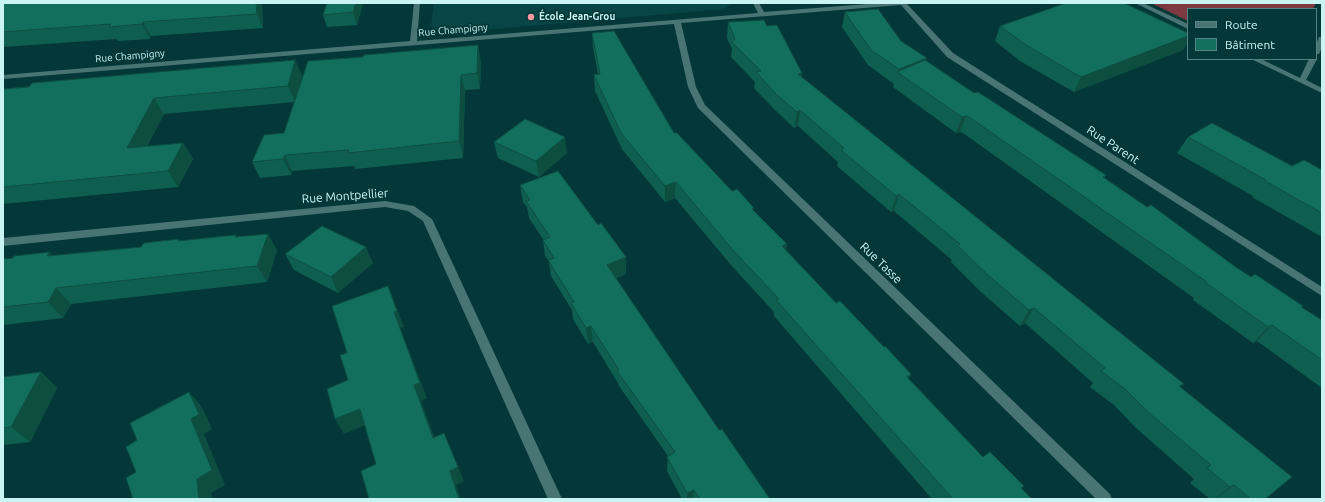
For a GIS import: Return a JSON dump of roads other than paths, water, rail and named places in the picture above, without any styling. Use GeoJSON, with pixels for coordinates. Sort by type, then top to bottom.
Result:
{"type":"FeatureCollection","features":[{"type":"Feature","properties":{"kind":"street"},"geometry":{"type":"LineString","coordinates":[[413,43],[417,3]]}},
{"type":"Feature","properties":{"kind":"street"},"geometry":{"type":"LineString","coordinates":[[756,3],[762,14]]}},
{"type":"Feature","properties":{"kind":"street","name":"Rue Parent"},"geometry":{"type":"LineString","coordinates":[[902,3],[950,55],[1322,292]]}},
{"type":"Feature","properties":{"kind":"street","name":"Rue Champigny"},"geometry":{"type":"LineString","coordinates":[[3,76],[905,3]]}},
{"type":"Feature","properties":{"kind":"street"},"geometry":{"type":"LineString","coordinates":[[1138,3],[1187,27]]}},
{"type":"Feature","properties":{"kind":"street","name":"Rue Tasse"},"geometry":{"type":"LineString","coordinates":[[678,22],[692,87],[701,106],[1105,499]]}},
{"type":"Feature","properties":{"kind":"street"},"geometry":{"type":"LineString","coordinates":[[1317,50],[1322,39]]}},
{"type":"Feature","properties":{"kind":"street"},"geometry":{"type":"LineString","coordinates":[[1257,60],[1322,91]]}},
{"type":"Feature","properties":{"kind":"street"},"geometry":{"type":"LineString","coordinates":[[1302,81],[1312,60]]}},
{"type":"Feature","properties":{"kind":"street","name":"Rue Montpellier"},"geometry":{"type":"LineString","coordinates":[[3,242],[385,204],[411,208],[427,219],[555,499]]}},
{"type":"Feature","properties":{"kind":"place","name":"École Jean-Grou"},"geometry":{"type":"Point","coordinates":[531,17]}}]}
